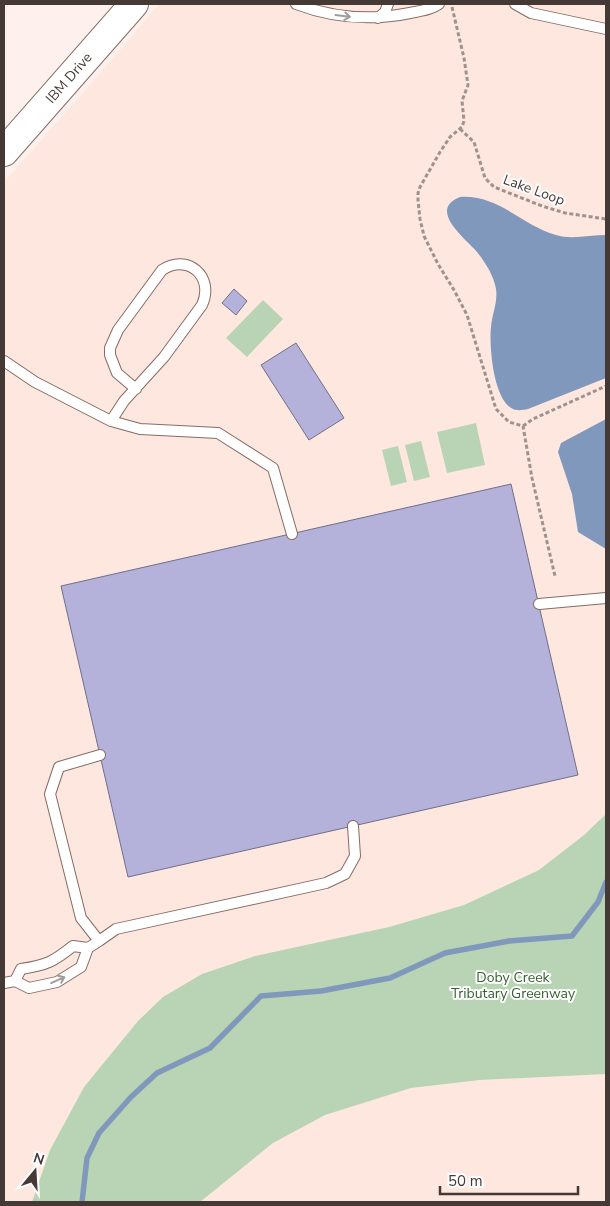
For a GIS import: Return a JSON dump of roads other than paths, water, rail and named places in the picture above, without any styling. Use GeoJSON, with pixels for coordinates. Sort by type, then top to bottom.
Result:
{"type":"FeatureCollection","features":[{"type":"Feature","properties":{"kind":"street","name":"IBM Drive"},"geometry":{"type":"LineString","coordinates":[[4,152],[134,4]]}},
{"type":"Feature","properties":{"kind":"lane"},"geometry":{"type":"LineString","coordinates":[[296,4],[336,15],[378,18],[426,10],[439,4]]}},
{"type":"Feature","properties":{"kind":"lane"},"geometry":{"type":"LineString","coordinates":[[378,18],[385,12],[388,4]]}},
{"type":"Feature","properties":{"kind":"lane"},"geometry":{"type":"LineString","coordinates":[[514,4],[531,13],[606,30]]}},
{"type":"Feature","properties":{"kind":"lane"},"geometry":{"type":"LineString","coordinates":[[112,421],[124,402],[136,389],[164,357],[197,313],[205,299],[206,283],[190,267],[174,265],[162,270],[113,340],[110,356],[114,367],[117,373],[136,389]]}},
{"type":"Feature","properties":{"kind":"lane"},"geometry":{"type":"LineString","coordinates":[[4,360],[35,382],[112,421],[140,429],[218,433],[273,468],[292,534]]}},
{"type":"Feature","properties":{"kind":"lane"},"geometry":{"type":"LineString","coordinates":[[539,604],[606,598]]}},
{"type":"Feature","properties":{"kind":"lane"},"geometry":{"type":"LineString","coordinates":[[99,941],[81,918],[50,794],[59,767],[100,755]]}},
{"type":"Feature","properties":{"kind":"lane"},"geometry":{"type":"LineString","coordinates":[[4,982],[15,980],[29,988],[57,982],[81,967],[88,948],[116,928],[326,883],[345,874],[355,856],[353,826]]}},
{"type":"Feature","properties":{"kind":"lane"},"geometry":{"type":"LineString","coordinates":[[15,980],[21,968],[42,966],[59,957],[73,946],[88,948]]}},
{"type":"Feature","properties":{"kind":"water"},"geometry":{"type":"Polygon","coordinates":[[[460,197],[474,197],[486,200],[544,231],[556,235],[574,237],[606,235],[606,378],[528,409],[515,410],[506,404],[497,384],[492,358],[491,335],[496,299],[495,284],[483,260],[458,232],[448,217],[447,209],[451,203],[460,197]]]}},
{"type":"Feature","properties":{"kind":"water"},"geometry":{"type":"Polygon","coordinates":[[[606,419],[606,549],[578,532],[572,494],[558,452],[561,443],[606,419]]]}},
{"type":"Feature","properties":{"kind":"waterway"},"geometry":{"type":"LineString","coordinates":[[82,1202],[87,1158],[99,1133],[131,1097],[157,1073],[210,1048],[261,996],[321,991],[390,978],[445,953],[509,941],[572,936],[598,902],[606,882]]}},
{"type":"Feature","properties":{"kind":"park label","name":"Doby Creek Tributary Greenway"},"geometry":{"type":"Point","coordinates":[513,986]}}]}
